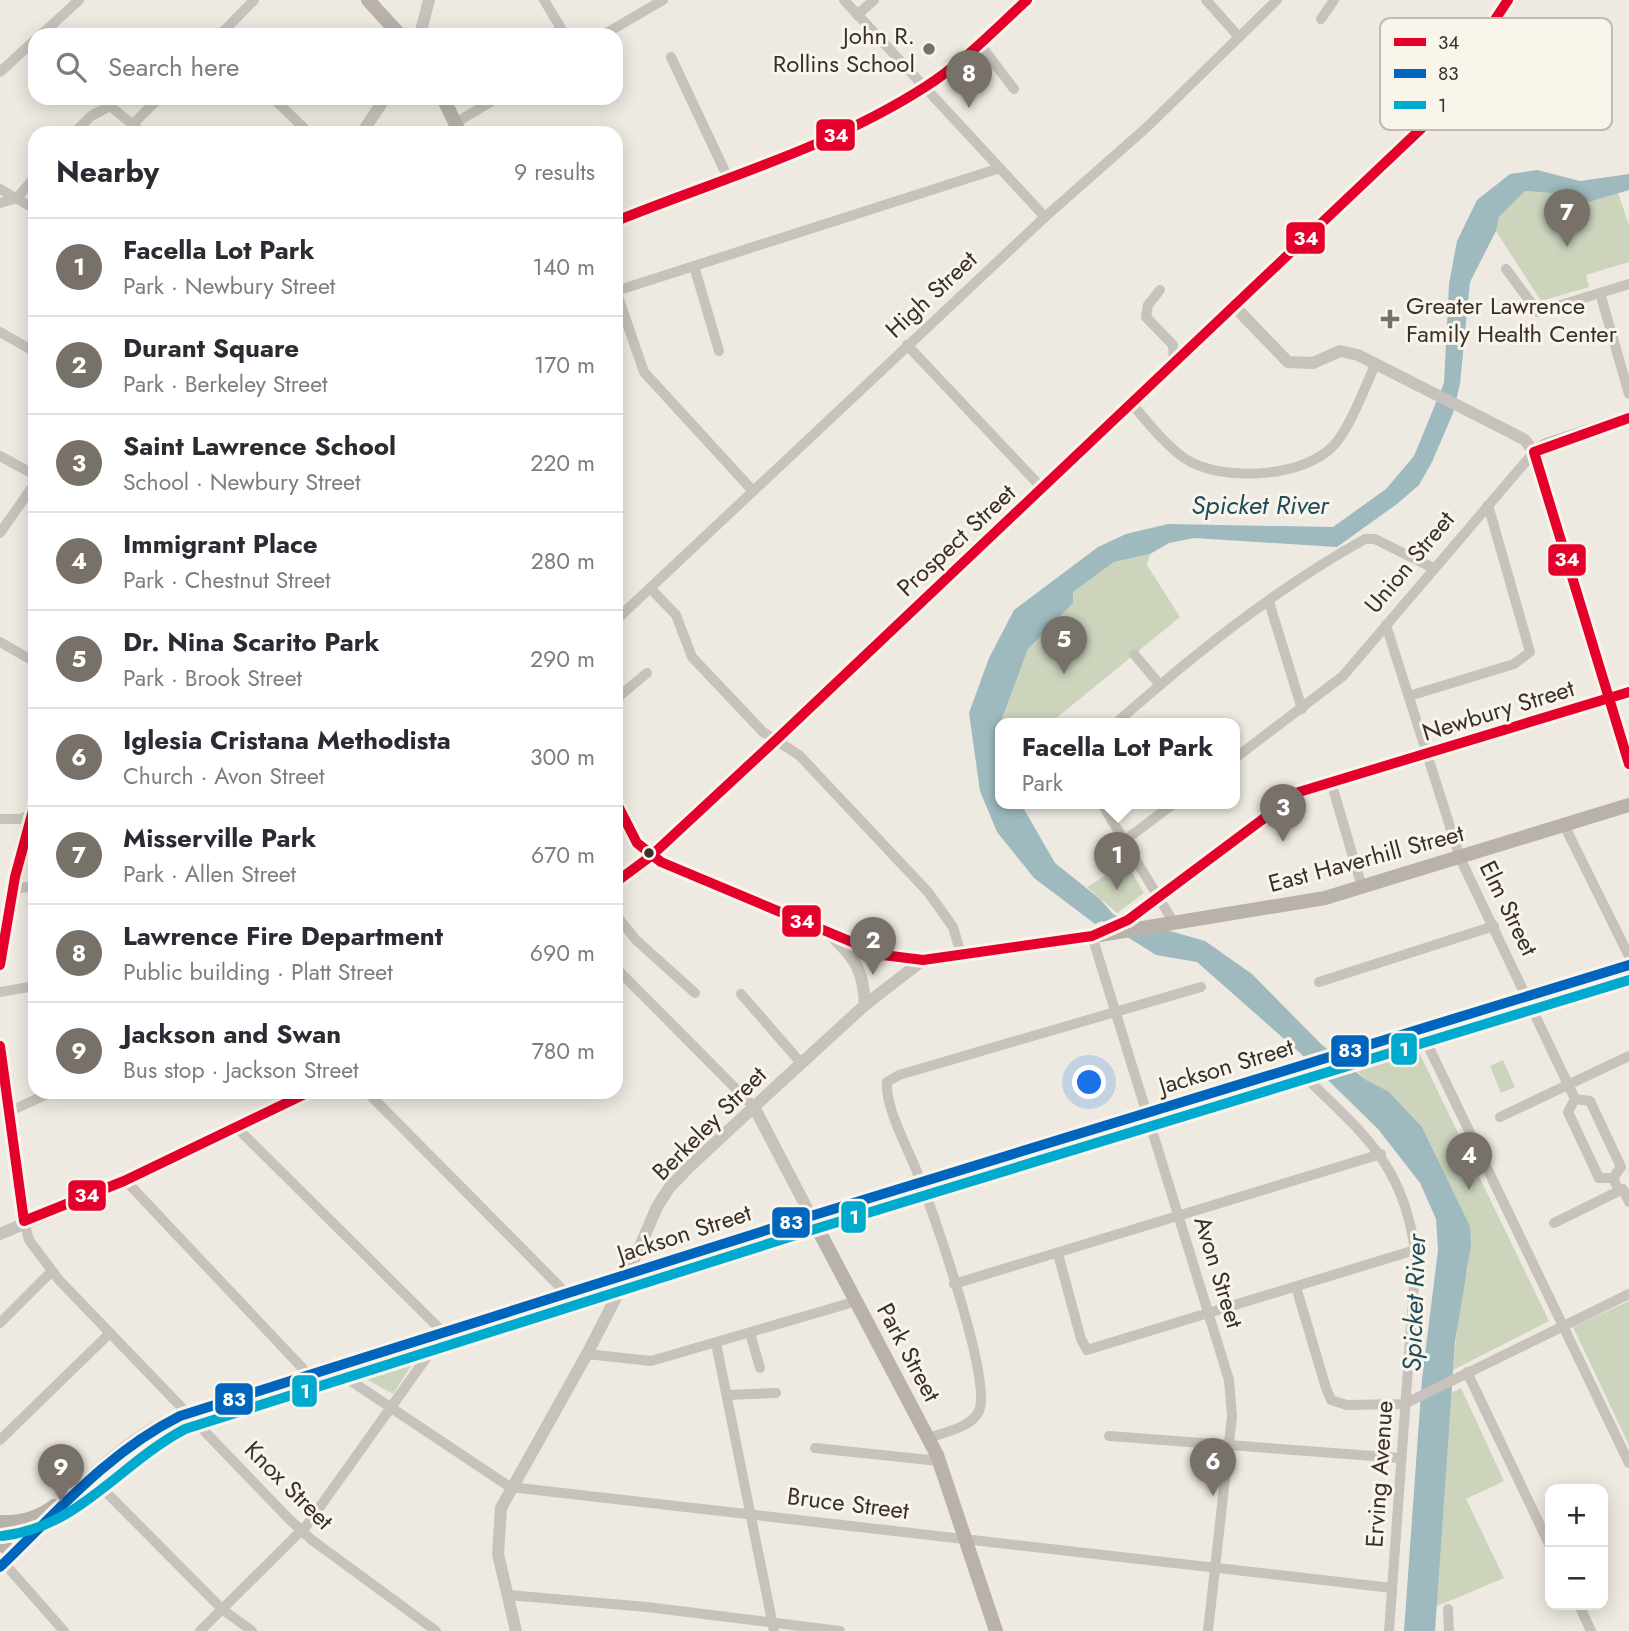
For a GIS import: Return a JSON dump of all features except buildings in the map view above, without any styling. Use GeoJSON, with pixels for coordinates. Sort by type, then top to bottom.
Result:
{"type":"FeatureCollection","features":[{"type":"Feature","properties":{"kind":"main road"},"geometry":{"type":"LineString","coordinates":[[368,0],[394,28]]}},
{"type":"Feature","properties":{"kind":"main road"},"geometry":{"type":"LineString","coordinates":[[447,105],[457,126]]}},
{"type":"Feature","properties":{"kind":"main road","name":"Union Street"},"geometry":{"type":"LineString","coordinates":[[1534,453],[1547,445],[1629,418]]}},
{"type":"Feature","properties":{"kind":"main road"},"geometry":{"type":"LineString","coordinates":[[1534,453],[1629,764]]}},
{"type":"Feature","properties":{"kind":"main road","name":"East Haverhill Street"},"geometry":{"type":"LineString","coordinates":[[623,816],[637,843],[651,856],[681,872],[883,955],[923,960],[1311,901],[1629,805]]}},
{"type":"Feature","properties":{"kind":"main road","name":"Jackson Street"},"geometry":{"type":"LineString","coordinates":[[4,1561],[92,1478],[159,1425],[811,1216],[1629,965]]}},
{"type":"Feature","properties":{"kind":"main road","name":"Park Street"},"geometry":{"type":"LineString","coordinates":[[811,1216],[929,1438],[996,1631]]}},
{"type":"Feature","properties":{"kind":"main road"},"geometry":{"type":"LineString","coordinates":[[0,1522],[11,1523],[43,1514],[92,1478]]}},
{"type":"Feature","properties":{"kind":"main road"},"geometry":{"type":"LineString","coordinates":[[0,1542],[4,1561]]}},
{"type":"Feature","properties":{"kind":"street"},"geometry":{"type":"LineString","coordinates":[[49,28],[79,0]]}},
{"type":"Feature","properties":{"kind":"street"},"geometry":{"type":"LineString","coordinates":[[227,28],[254,0]]}},
{"type":"Feature","properties":{"kind":"street"},"geometry":{"type":"LineString","coordinates":[[423,28],[429,0]]}},
{"type":"Feature","properties":{"kind":"street"},"geometry":{"type":"LineString","coordinates":[[544,0],[561,28]]}},
{"type":"Feature","properties":{"kind":"street"},"geometry":{"type":"LineString","coordinates":[[615,28],[663,0]]}},
{"type":"Feature","properties":{"kind":"street"},"geometry":{"type":"LineString","coordinates":[[844,0],[1045,217]]}},
{"type":"Feature","properties":{"kind":"street"},"geometry":{"type":"LineString","coordinates":[[858,15],[874,0]]}},
{"type":"Feature","properties":{"kind":"street"},"geometry":{"type":"LineString","coordinates":[[623,218],[729,180],[841,131],[925,87],[1027,0]]}},
{"type":"Feature","properties":{"kind":"street"},"geometry":{"type":"LineString","coordinates":[[1206,0],[1239,37]]}},
{"type":"Feature","properties":{"kind":"street","name":"High Street"},"geometry":{"type":"LineString","coordinates":[[623,613],[907,345],[1146,128],[1277,0]]}},
{"type":"Feature","properties":{"kind":"street"},"geometry":{"type":"LineString","coordinates":[[1321,19],[1334,0]]}},
{"type":"Feature","properties":{"kind":"street","name":"Prospect Street"},"geometry":{"type":"LineString","coordinates":[[1496,18],[1508,0]]}},
{"type":"Feature","properties":{"kind":"street"},"geometry":{"type":"LineString","coordinates":[[979,43],[1014,89]]}},
{"type":"Feature","properties":{"kind":"street"},"geometry":{"type":"LineString","coordinates":[[0,72],[28,46]]}},
{"type":"Feature","properties":{"kind":"street"},"geometry":{"type":"LineString","coordinates":[[671,57],[729,180]]}},
{"type":"Feature","properties":{"kind":"street"},"geometry":{"type":"LineString","coordinates":[[81,126],[91,116],[110,106],[133,124],[152,105]]}},
{"type":"Feature","properties":{"kind":"street"},"geometry":{"type":"LineString","coordinates":[[279,105],[302,126]]}},
{"type":"Feature","properties":{"kind":"street"},"geometry":{"type":"LineString","coordinates":[[367,126],[380,105]]}},
{"type":"Feature","properties":{"kind":"street"},"geometry":{"type":"LineString","coordinates":[[459,126],[488,105]]}},
{"type":"Feature","properties":{"kind":"street","name":"Prospect Street"},"geometry":{"type":"LineString","coordinates":[[623,878],[651,856],[777,739],[1420,130]]}},
{"type":"Feature","properties":{"kind":"street"},"geometry":{"type":"LineString","coordinates":[[623,289],[1000,168]]}},
{"type":"Feature","properties":{"kind":"street"},"geometry":{"type":"LineString","coordinates":[[0,203],[17,198],[28,185]]}},
{"type":"Feature","properties":{"kind":"street"},"geometry":{"type":"LineString","coordinates":[[0,189],[28,205]]}},
{"type":"Feature","properties":{"kind":"street"},"geometry":{"type":"LineString","coordinates":[[694,266],[719,351]]}},
{"type":"Feature","properties":{"kind":"street"},"geometry":{"type":"LineString","coordinates":[[1506,269],[1538,312],[1629,284]]}},
{"type":"Feature","properties":{"kind":"street"},"geometry":{"type":"LineString","coordinates":[[1160,290],[1147,305],[1146,317],[1173,345],[1174,364]]}},
{"type":"Feature","properties":{"kind":"street"},"geometry":{"type":"LineString","coordinates":[[1600,293],[1629,394]]}},
{"type":"Feature","properties":{"kind":"street"},"geometry":{"type":"LineString","coordinates":[[1235,307],[1288,362],[1313,363],[1340,351],[1376,363],[1525,440],[1534,453]]}},
{"type":"Feature","properties":{"kind":"street"},"geometry":{"type":"LineString","coordinates":[[623,311],[644,372],[752,491]]}},
{"type":"Feature","properties":{"kind":"street"},"geometry":{"type":"LineString","coordinates":[[0,332],[28,348]]}},
{"type":"Feature","properties":{"kind":"street"},"geometry":{"type":"LineString","coordinates":[[907,345],[1042,488]]}},
{"type":"Feature","properties":{"kind":"street"},"geometry":{"type":"LineString","coordinates":[[1132,404],[1164,440],[1185,458],[1208,469],[1282,471],[1321,457],[1337,443],[1376,363]]}},
{"type":"Feature","properties":{"kind":"street","name":"Union Street"},"geometry":{"type":"LineString","coordinates":[[1240,754],[1343,676],[1534,453]]}},
{"type":"Feature","properties":{"kind":"street"},"geometry":{"type":"LineString","coordinates":[[0,456],[28,471]]}},
{"type":"Feature","properties":{"kind":"street"},"geometry":{"type":"LineString","coordinates":[[0,533],[28,493]]}},
{"type":"Feature","properties":{"kind":"street"},"geometry":{"type":"LineString","coordinates":[[1409,696],[1514,664],[1530,652],[1488,505]]}},
{"type":"Feature","properties":{"kind":"street"},"geometry":{"type":"LineString","coordinates":[[1122,718],[1189,659],[1365,539],[1375,539],[1433,568]]}},
{"type":"Feature","properties":{"kind":"street"},"geometry":{"type":"LineString","coordinates":[[650,588],[677,615],[689,654],[763,732],[799,754],[928,892],[953,927],[961,954]]}},
{"type":"Feature","properties":{"kind":"street"},"geometry":{"type":"LineString","coordinates":[[1269,602],[1302,709]]}},
{"type":"Feature","properties":{"kind":"street","name":"Elm Street"},"geometry":{"type":"LineString","coordinates":[[1386,625],[1460,858],[1529,996],[1575,1099]]}},
{"type":"Feature","properties":{"kind":"street"},"geometry":{"type":"LineString","coordinates":[[0,642],[28,658]]}},
{"type":"Feature","properties":{"kind":"street"},"geometry":{"type":"LineString","coordinates":[[1134,654],[1160,685]]}},
{"type":"Feature","properties":{"kind":"street"},"geometry":{"type":"LineString","coordinates":[[623,693],[647,673]]}},
{"type":"Feature","properties":{"kind":"street","name":"Newbury Street"},"geometry":{"type":"LineString","coordinates":[[1097,935],[1128,920],[1278,805],[1299,792],[1629,692]]}},
{"type":"Feature","properties":{"kind":"street"},"geometry":{"type":"LineString","coordinates":[[1331,782],[1362,887]]}},
{"type":"Feature","properties":{"kind":"street"},"geometry":{"type":"LineString","coordinates":[[1105,809],[1170,924]]}},
{"type":"Feature","properties":{"kind":"street"},"geometry":{"type":"LineString","coordinates":[[1124,841],[1166,809]]}},
{"type":"Feature","properties":{"kind":"street"},"geometry":{"type":"LineString","coordinates":[[0,819],[21,820],[28,815]]}},
{"type":"Feature","properties":{"kind":"street"},"geometry":{"type":"LineString","coordinates":[[1564,825],[1629,956]]}},
{"type":"Feature","properties":{"kind":"street"},"geometry":{"type":"LineString","coordinates":[[0,965],[13,889],[28,833]]}},
{"type":"Feature","properties":{"kind":"street"},"geometry":{"type":"LineString","coordinates":[[13,889],[28,887]]}},
{"type":"Feature","properties":{"kind":"street"},"geometry":{"type":"LineString","coordinates":[[623,924],[636,940],[695,993]]}},
{"type":"Feature","properties":{"kind":"street"},"geometry":{"type":"LineString","coordinates":[[1319,982],[1494,926]]}},
{"type":"Feature","properties":{"kind":"street"},"geometry":{"type":"LineString","coordinates":[[831,935],[855,958],[864,985],[865,1005]]}},
{"type":"Feature","properties":{"kind":"street","name":"Avon Street"},"geometry":{"type":"LineString","coordinates":[[1097,935],[1116,1012],[1229,1380],[1232,1416],[1208,1631]]}},
{"type":"Feature","properties":{"kind":"street","name":"Berkeley Street"},"geometry":{"type":"LineString","coordinates":[[516,1631],[499,1562],[497,1531],[500,1508],[587,1354],[628,1274],[657,1207],[669,1188],[801,1063],[865,1005],[923,960]]}},
{"type":"Feature","properties":{"kind":"street"},"geometry":{"type":"LineString","coordinates":[[623,975],[754,1107]]}},
{"type":"Feature","properties":{"kind":"street"},"geometry":{"type":"LineString","coordinates":[[0,992],[28,987]]}},
{"type":"Feature","properties":{"kind":"street"},"geometry":{"type":"LineString","coordinates":[[929,1438],[964,1425],[979,1413],[983,1396],[979,1366],[954,1284],[922,1183],[888,1101],[887,1082],[899,1075],[1201,987]]}},
{"type":"Feature","properties":{"kind":"street"},"geometry":{"type":"LineString","coordinates":[[741,994],[801,1063]]}},
{"type":"Feature","properties":{"kind":"street"},"geometry":{"type":"LineString","coordinates":[[1420,1029],[1629,1463]]}},
{"type":"Feature","properties":{"kind":"street"},"geometry":{"type":"LineString","coordinates":[[0,1046],[24,1221]]}},
{"type":"Feature","properties":{"kind":"street"},"geometry":{"type":"LineString","coordinates":[[1500,1117],[1629,1056]]}},
{"type":"Feature","properties":{"kind":"street","name":"Erving Avenue"},"geometry":{"type":"LineString","coordinates":[[1300,1067],[1381,1154],[1405,1198],[1415,1250],[1389,1631]]}},
{"type":"Feature","properties":{"kind":"street"},"geometry":{"type":"LineString","coordinates":[[8,1112],[37,1099]]}},
{"type":"Feature","properties":{"kind":"street"},"geometry":{"type":"LineString","coordinates":[[0,1234],[24,1221],[125,1180],[293,1099]]}},
{"type":"Feature","properties":{"kind":"street"},"geometry":{"type":"LineString","coordinates":[[374,1099],[567,1294]]}},
{"type":"Feature","properties":{"kind":"street"},"geometry":{"type":"LineString","coordinates":[[1613,1178],[1621,1167],[1590,1101],[1575,1099],[1568,1112],[1599,1178],[1613,1178],[1624,1189],[1629,1202]]}},
{"type":"Feature","properties":{"kind":"street","name":"Park Street"},"geometry":{"type":"LineString","coordinates":[[754,1107],[811,1216]]}},
{"type":"Feature","properties":{"kind":"street"},"geometry":{"type":"LineString","coordinates":[[200,1631],[302,1531],[444,1333],[236,1127]]}},
{"type":"Feature","properties":{"kind":"street"},"geometry":{"type":"LineString","coordinates":[[954,1284],[1381,1154]]}},
{"type":"Feature","properties":{"kind":"street"},"geometry":{"type":"LineString","coordinates":[[125,1180],[309,1375]]}},
{"type":"Feature","properties":{"kind":"street"},"geometry":{"type":"LineString","coordinates":[[1554,1223],[1624,1189]]}},
{"type":"Feature","properties":{"kind":"street","name":"Knox Street"},"geometry":{"type":"LineString","coordinates":[[24,1221],[29,1240],[52,1271],[302,1531],[436,1631]]}},
{"type":"Feature","properties":{"kind":"street"},"geometry":{"type":"LineString","coordinates":[[1058,1254],[1081,1339],[1087,1350],[1415,1250]]}},
{"type":"Feature","properties":{"kind":"street"},"geometry":{"type":"LineString","coordinates":[[0,1323],[52,1271]]}},
{"type":"Feature","properties":{"kind":"street"},"geometry":{"type":"LineString","coordinates":[[1296,1287],[1331,1399],[1347,1405],[1404,1404],[1629,1294]]}},
{"type":"Feature","properties":{"kind":"street"},"geometry":{"type":"LineString","coordinates":[[587,1354],[651,1361],[857,1301]]}},
{"type":"Feature","properties":{"kind":"street"},"geometry":{"type":"LineString","coordinates":[[750,1333],[760,1368]]}},
{"type":"Feature","properties":{"kind":"street"},"geometry":{"type":"LineString","coordinates":[[0,1440],[110,1334]]}},
{"type":"Feature","properties":{"kind":"street"},"geometry":{"type":"LineString","coordinates":[[716,1343],[772,1627]]}},
{"type":"Feature","properties":{"kind":"street","name":"Bruce Street"},"geometry":{"type":"LineString","coordinates":[[333,1369],[510,1487],[1392,1588]]}},
{"type":"Feature","properties":{"kind":"street"},"geometry":{"type":"LineString","coordinates":[[1467,1372],[1545,1536]]}},
{"type":"Feature","properties":{"kind":"street"},"geometry":{"type":"LineString","coordinates":[[727,1395],[776,1392]]}},
{"type":"Feature","properties":{"kind":"street"},"geometry":{"type":"LineString","coordinates":[[1109,1436],[1400,1458]]}},
{"type":"Feature","properties":{"kind":"street"},"geometry":{"type":"LineString","coordinates":[[815,1448],[939,1461]]}},
{"type":"Feature","properties":{"kind":"street"},"geometry":{"type":"LineString","coordinates":[[92,1478],[222,1609],[252,1631]]}},
{"type":"Feature","properties":{"kind":"street"},"geometry":{"type":"LineString","coordinates":[[4,1561],[64,1631]]}},
{"type":"Feature","properties":{"kind":"street"},"geometry":{"type":"LineString","coordinates":[[506,1595],[772,1627],[840,1631]]}},
{"type":"Feature","properties":{"kind":"street"},"geometry":{"type":"LineString","coordinates":[[1448,1609],[1449,1631]]}},
{"type":"Feature","properties":{"kind":"street"},"geometry":{"type":"LineString","coordinates":[[1581,1610],[1591,1631]]}},
{"type":"Feature","properties":{"kind":"green space"},"geometry":{"type":"Polygon","coordinates":[[[1525,191],[1551,193],[1589,202],[1618,193],[1629,225],[1629,262],[1586,275],[1589,287],[1541,301],[1496,231],[1499,217],[1525,191]]]}},
{"type":"Feature","properties":{"kind":"green space"},"geometry":{"type":"Polygon","coordinates":[[[1150,554],[1147,565],[1180,617],[1056,718],[1002,718],[1028,649],[1073,592],[1114,562],[1150,554]]]}},
{"type":"Feature","properties":{"kind":"green space"},"geometry":{"type":"Polygon","coordinates":[[[1126,863],[1144,893],[1117,913],[1087,887],[1126,863]]]}},
{"type":"Feature","properties":{"kind":"green space"},"geometry":{"type":"Polygon","coordinates":[[[1415,1044],[1549,1321],[1453,1370],[1460,1299],[1468,1267],[1470,1226],[1422,1127],[1388,1091],[1366,1080],[1349,1063],[1415,1044]]]}},
{"type":"Feature","properties":{"kind":"green space"},"geometry":{"type":"Polygon","coordinates":[[[1503,1060],[1515,1087],[1501,1093],[1490,1066],[1503,1060]]]}},
{"type":"Feature","properties":{"kind":"green space"},"geometry":{"type":"Polygon","coordinates":[[[1629,1301],[1629,1445],[1573,1327],[1629,1301]]]}},
{"type":"Feature","properties":{"kind":"green space"},"geometry":{"type":"Polygon","coordinates":[[[420,1352],[393,1394],[357,1374],[357,1372],[420,1352]]]}},
{"type":"Feature","properties":{"kind":"green space"},"geometry":{"type":"Polygon","coordinates":[[[1461,1388],[1504,1481],[1466,1499],[1504,1578],[1435,1607],[1451,1393],[1461,1388]]]}},
{"type":"Feature","properties":{"kind":"water"},"geometry":{"type":"Polygon","coordinates":[[[1537,170],[1580,181],[1629,174],[1629,190],[1589,202],[1551,193],[1525,191],[1499,217],[1496,231],[1470,282],[1460,384],[1453,413],[1419,485],[1337,547],[1194,538],[1169,543],[1150,554],[1114,562],[1073,592],[1073,603],[1028,649],[1002,718],[995,718],[995,809],[1024,809],[1055,863],[1100,899],[1114,915],[1205,941],[1252,974],[1321,1044],[1366,1080],[1388,1091],[1422,1127],[1470,1226],[1471,1245],[1455,1342],[1435,1631],[1404,1631],[1422,1379],[1438,1250],[1436,1219],[1420,1183],[1378,1129],[1299,1052],[1197,962],[1156,955],[1102,921],[1095,924],[1034,878],[997,832],[980,791],[969,713],[989,658],[1014,610],[1098,547],[1126,534],[1168,524],[1333,527],[1386,489],[1414,456],[1444,383],[1449,284],[1457,241],[1477,200],[1510,174],[1537,170]]]}},
{"type":"Feature","properties":{"kind":"transit line","name":"34"},"geometry":{"type":"LineString","coordinates":[[623,218],[813,145],[889,109],[952,68],[1027,0]]}},
{"type":"Feature","properties":{"kind":"transit line","name":"34"},"geometry":{"type":"LineString","coordinates":[[1496,18],[1508,0]]}},
{"type":"Feature","properties":{"kind":"transit line","name":"34"},"geometry":{"type":"LineString","coordinates":[[623,877],[651,856],[777,739],[1420,130]]}},
{"type":"Feature","properties":{"kind":"transit line","name":"34"},"geometry":{"type":"LineString","coordinates":[[1629,418],[1534,452],[1629,764]]}},
{"type":"Feature","properties":{"kind":"transit line","name":"34"},"geometry":{"type":"LineString","coordinates":[[623,816],[637,843],[661,862],[883,955],[923,960],[1092,936],[1128,920],[1299,792],[1629,692]]}},
{"type":"Feature","properties":{"kind":"transit line","name":"34"},"geometry":{"type":"LineString","coordinates":[[0,965],[15,877],[28,829]]}},
{"type":"Feature","properties":{"kind":"transit line","name":"83"},"geometry":{"type":"LineString","coordinates":[[0,1567],[106,1465],[180,1416],[811,1216],[1629,965]]}},
{"type":"Feature","properties":{"kind":"transit line","name":"1"},"geometry":{"type":"LineString","coordinates":[[2,1536],[30,1530],[77,1507],[161,1443],[185,1429],[815,1229],[1629,980]]}},
{"type":"Feature","properties":{"kind":"transit line","name":"34"},"geometry":{"type":"LineString","coordinates":[[0,1046],[24,1221],[124,1181],[294,1099]]}},
{"type":"Feature","properties":{"kind":"place","name":"John R. Rollins School"},"geometry":{"type":"Point","coordinates":[929,49]}},
{"type":"Feature","properties":{"kind":"place","name":"Lawrence Fire Department"},"geometry":{"type":"Point","coordinates":[969,108]}},
{"type":"Feature","properties":{"kind":"place","name":"Misserville Park"},"geometry":{"type":"Point","coordinates":[1567,247]}},
{"type":"Feature","properties":{"kind":"place","name":"Greater Lawrence Family Health Center"},"geometry":{"type":"Point","coordinates":[1390,319]}},
{"type":"Feature","properties":{"kind":"place","name":"Dr. Nina Scarito Park"},"geometry":{"type":"Point","coordinates":[1064,674]}},
{"type":"Feature","properties":{"kind":"place","name":"Saint Lawrence School"},"geometry":{"type":"Point","coordinates":[1283,842]}},
{"type":"Feature","properties":{"kind":"place","name":"Facella Lot Park"},"geometry":{"type":"Point","coordinates":[1117,890]}},
{"type":"Feature","properties":{"kind":"place","name":"Durant Square"},"geometry":{"type":"Point","coordinates":[873,975]}},
{"type":"Feature","properties":{"kind":"place","name":"Immigrant Place"},"geometry":{"type":"Point","coordinates":[1469,1190]}},
{"type":"Feature","properties":{"kind":"place","name":"Iglesia Cristana Methodista"},"geometry":{"type":"Point","coordinates":[1213,1496]}},
{"type":"Feature","properties":{"kind":"place","name":"Jackson and Swan"},"geometry":{"type":"Point","coordinates":[61,1502]}},
{"type":"Feature","properties":{"kind":"water label","name":"Spicket River"},"geometry":{"type":"Point","coordinates":[1260,505]}},
{"type":"Feature","properties":{"kind":"water label","name":"Spicket River"},"geometry":{"type":"Point","coordinates":[1414,1303]}}]}
